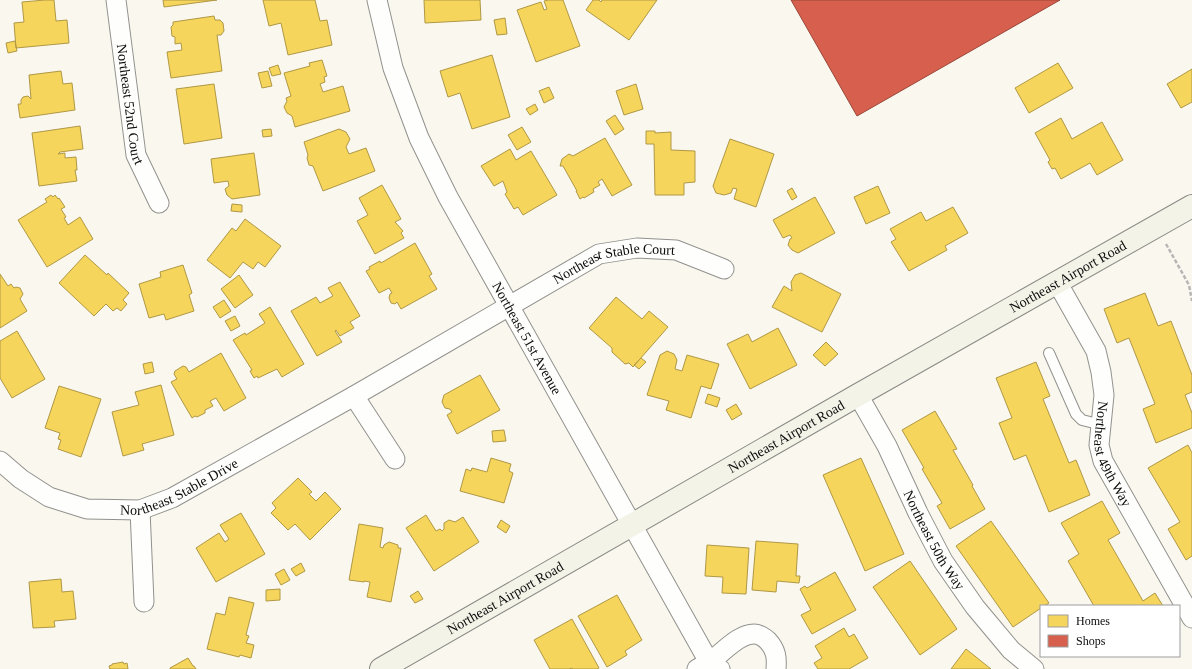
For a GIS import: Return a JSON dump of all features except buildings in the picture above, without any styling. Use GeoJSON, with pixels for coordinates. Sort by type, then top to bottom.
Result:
{"type":"FeatureCollection","features":[{"type":"Feature","properties":{"kind":"street","name":"Northeast 52nd Court"},"geometry":{"type":"LineString","coordinates":[[116,0],[136,155],[158,203]]}},
{"type":"Feature","properties":{"kind":"street","name":"Northeast 51st Avenue"},"geometry":{"type":"LineString","coordinates":[[377,0],[393,68],[419,138],[448,197],[632,525],[709,667],[739,640],[746,636],[756,634],[766,639],[777,653],[776,669]]}},
{"type":"Feature","properties":{"kind":"street","name":"Northeast Airport Road"},"geometry":{"type":"LineString","coordinates":[[381,669],[858,395],[1192,206]]}},
{"type":"Feature","properties":{"kind":"street","name":"Northeast Stable Court"},"geometry":{"type":"LineString","coordinates":[[509,306],[598,254],[637,248],[676,250],[724,269]]}},
{"type":"Feature","properties":{"kind":"street","name":"Northeast 49th Way"},"geometry":{"type":"LineString","coordinates":[[1057,282],[1096,351],[1104,395],[1099,445],[1103,461],[1189,608]]}},
{"type":"Feature","properties":{"kind":"street","name":"Northeast Stable Drive"},"geometry":{"type":"LineString","coordinates":[[0,461],[21,479],[49,497],[87,509],[140,510],[172,498],[354,396],[509,306]]}},
{"type":"Feature","properties":{"kind":"street","name":"Northeast 50th Way"},"geometry":{"type":"LineString","coordinates":[[858,395],[887,446],[918,513],[943,561],[975,607],[1011,650],[1034,669]]}},
{"type":"Feature","properties":{"kind":"street"},"geometry":{"type":"LineString","coordinates":[[354,396],[395,459]]}},
{"type":"Feature","properties":{"kind":"street"},"geometry":{"type":"LineString","coordinates":[[140,510],[144,602]]}},
{"type":"Feature","properties":{"kind":"lane"},"geometry":{"type":"LineString","coordinates":[[1049,353],[1076,414],[1082,420],[1102,425]]}},
{"type":"Feature","properties":{"kind":"path"},"geometry":{"type":"LineString","coordinates":[[1156,226],[1189,285],[1192,301]]}}]}
